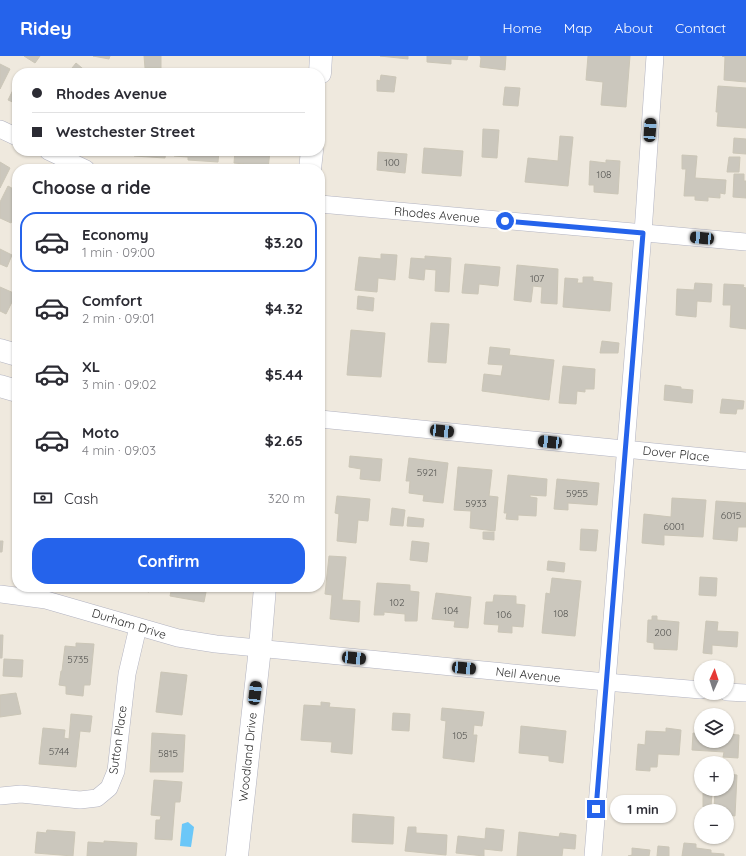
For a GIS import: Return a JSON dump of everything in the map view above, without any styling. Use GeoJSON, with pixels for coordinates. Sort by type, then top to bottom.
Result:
{"type":"FeatureCollection","features":[{"type":"Feature","properties":{"kind":"main road"},"geometry":{"type":"LineString","coordinates":[[320,68],[321,56]]}},
{"type":"Feature","properties":{"kind":"main road"},"geometry":{"type":"LineString","coordinates":[[0,350],[12,354]]}},
{"type":"Feature","properties":{"kind":"main road"},"geometry":{"type":"LineString","coordinates":[[0,386],[12,390]]}},
{"type":"Feature","properties":{"kind":"main road","name":"Woodland Drive"},"geometry":{"type":"LineString","coordinates":[[237,856],[260,648],[265,592]]}},
{"type":"Feature","properties":{"kind":"street"},"geometry":{"type":"LineString","coordinates":[[593,856],[643,233],[655,56]]}},
{"type":"Feature","properties":{"kind":"street"},"geometry":{"type":"LineString","coordinates":[[0,129],[12,135]]}},
{"type":"Feature","properties":{"kind":"street"},"geometry":{"type":"LineString","coordinates":[[59,156],[75,164]]}},
{"type":"Feature","properties":{"kind":"street","name":"Rhodes Avenue"},"geometry":{"type":"LineString","coordinates":[[325,204],[746,242]]}},
{"type":"Feature","properties":{"kind":"street","name":"Dover Place"},"geometry":{"type":"LineString","coordinates":[[325,419],[746,461]]}},
{"type":"Feature","properties":{"kind":"street","name":"Durham Drive"},"geometry":{"type":"LineString","coordinates":[[0,594],[46,600],[178,638],[216,644],[260,648]]}},
{"type":"Feature","properties":{"kind":"street","name":"Sutton Place"},"geometry":{"type":"LineString","coordinates":[[0,796],[21,794],[80,800],[97,798],[109,788],[116,772],[127,674],[138,627]]}},
{"type":"Feature","properties":{"kind":"street","name":"Neil Avenue"},"geometry":{"type":"LineString","coordinates":[[260,648],[694,689]]}},
{"type":"Feature","properties":{"kind":"street"},"geometry":{"type":"LineString","coordinates":[[734,693],[746,694]]}},
{"type":"Feature","properties":{"kind":"water"},"geometry":{"type":"Polygon","coordinates":[[[188,822],[194,827],[191,847],[180,846],[182,824],[188,822]]]}},
{"type":"Feature","properties":{"kind":"building"},"geometry":{"type":"Polygon","coordinates":[[[24,56],[40,56],[35,63],[24,56]]]}},
{"type":"Feature","properties":{"kind":"building"},"geometry":{"type":"Polygon","coordinates":[[[93,56],[110,56],[109,59],[93,56]]]}},
{"type":"Feature","properties":{"kind":"building"},"geometry":{"type":"Polygon","coordinates":[[[144,56],[161,56],[161,68],[145,68],[144,56]]]}},
{"type":"Feature","properties":{"kind":"building"},"geometry":{"type":"Polygon","coordinates":[[[380,56],[408,56],[408,59],[380,56]]]}},
{"type":"Feature","properties":{"kind":"building"},"geometry":{"type":"Polygon","coordinates":[[[427,56],[468,56],[467,60],[451,59],[451,64],[427,62],[427,56]]]}},
{"type":"Feature","properties":{"kind":"building"},"geometry":{"type":"Polygon","coordinates":[[[480,56],[506,56],[505,70],[480,67],[480,56]]]}},
{"type":"Feature","properties":{"kind":"building"},"geometry":{"type":"Polygon","coordinates":[[[588,56],[630,56],[626,107],[601,105],[603,82],[586,80],[588,56]]]}},
{"type":"Feature","properties":{"kind":"building"},"geometry":{"type":"Polygon","coordinates":[[[722,56],[746,56],[746,82],[724,80],[725,57],[722,56]]]}},
{"type":"Feature","properties":{"kind":"building"},"geometry":{"type":"Polygon","coordinates":[[[76,63],[82,68],[72,68],[76,63]]]}},
{"type":"Feature","properties":{"kind":"building"},"geometry":{"type":"Polygon","coordinates":[[[0,64],[10,69],[0,89],[0,64]]]}},
{"type":"Feature","properties":{"kind":"building"},"geometry":{"type":"Polygon","coordinates":[[[381,75],[396,77],[394,92],[377,91],[377,80],[380,81],[381,75]]]}},
{"type":"Feature","properties":{"kind":"building"},"geometry":{"type":"Polygon","coordinates":[[[718,86],[746,88],[746,128],[717,126],[718,112],[716,112],[718,86]]]}},
{"type":"Feature","properties":{"kind":"building"},"geometry":{"type":"Polygon","coordinates":[[[505,87],[520,88],[518,106],[503,105],[505,87]]]}},
{"type":"Feature","properties":{"kind":"building"},"geometry":{"type":"Polygon","coordinates":[[[12,92],[12,102],[8,100],[12,92]]]}},
{"type":"Feature","properties":{"kind":"building"},"geometry":{"type":"Polygon","coordinates":[[[483,129],[499,130],[497,158],[482,157],[483,129]]]}},
{"type":"Feature","properties":{"kind":"building"},"geometry":{"type":"Polygon","coordinates":[[[560,136],[573,137],[568,186],[525,182],[528,158],[558,161],[560,136]]]}},
{"type":"Feature","properties":{"kind":"building"},"geometry":{"type":"Polygon","coordinates":[[[734,138],[746,139],[746,154],[733,153],[734,138]]]}},
{"type":"Feature","properties":{"kind":"building"},"geometry":{"type":"Polygon","coordinates":[[[424,148],[463,151],[461,176],[422,173],[424,148]]]}},
{"type":"Feature","properties":{"kind":"building"},"geometry":{"type":"Polygon","coordinates":[[[378,152],[407,154],[405,173],[377,170],[378,152]]]}},
{"type":"Feature","properties":{"kind":"building"},"geometry":{"type":"Polygon","coordinates":[[[682,155],[697,156],[695,178],[726,180],[725,194],[720,193],[720,198],[708,197],[708,201],[695,200],[695,196],[684,196],[686,169],[682,169],[682,155]]]}},
{"type":"Feature","properties":{"kind":"building"},"geometry":{"type":"Polygon","coordinates":[[[134,156],[165,156],[165,158],[134,156]]]}},
{"type":"Feature","properties":{"kind":"building"},"geometry":{"type":"Polygon","coordinates":[[[174,156],[219,156],[218,162],[188,160],[188,157],[174,156]]]}},
{"type":"Feature","properties":{"kind":"building"},"geometry":{"type":"Polygon","coordinates":[[[235,156],[269,156],[269,164],[234,163],[235,156]]]}},
{"type":"Feature","properties":{"kind":"building"},"geometry":{"type":"Polygon","coordinates":[[[729,157],[740,157],[739,172],[727,172],[729,157]]]}},
{"type":"Feature","properties":{"kind":"building"},"geometry":{"type":"Polygon","coordinates":[[[606,160],[620,161],[618,194],[594,192],[594,185],[589,185],[590,161],[606,163],[606,160]]]}},
{"type":"Feature","properties":{"kind":"building"},"geometry":{"type":"Polygon","coordinates":[[[0,162],[10,168],[0,188],[0,162]]]}},
{"type":"Feature","properties":{"kind":"building"},"geometry":{"type":"Polygon","coordinates":[[[734,174],[744,174],[744,181],[746,181],[746,198],[733,197],[734,174]]]}},
{"type":"Feature","properties":{"kind":"building"},"geometry":{"type":"Polygon","coordinates":[[[8,186],[12,188],[11,223],[0,218],[0,202],[8,186]]]}},
{"type":"Feature","properties":{"kind":"building"},"geometry":{"type":"Polygon","coordinates":[[[0,249],[12,255],[7,267],[0,264],[0,249]]]}},
{"type":"Feature","properties":{"kind":"building"},"geometry":{"type":"Polygon","coordinates":[[[381,254],[397,255],[395,280],[378,278],[377,292],[355,290],[359,257],[381,259],[381,254]]]}},
{"type":"Feature","properties":{"kind":"building"},"geometry":{"type":"Polygon","coordinates":[[[425,256],[451,258],[449,292],[435,291],[436,270],[425,269],[424,280],[409,278],[411,258],[425,259],[425,256]]]}},
{"type":"Feature","properties":{"kind":"building"},"geometry":{"type":"Polygon","coordinates":[[[465,264],[500,267],[498,286],[479,284],[478,294],[462,293],[465,264]]]}},
{"type":"Feature","properties":{"kind":"building"},"geometry":{"type":"Polygon","coordinates":[[[517,265],[558,269],[557,304],[541,303],[542,287],[533,286],[531,302],[514,300],[517,265]]]}},
{"type":"Feature","properties":{"kind":"building"},"geometry":{"type":"Polygon","coordinates":[[[583,277],[593,277],[593,281],[612,283],[610,311],[563,307],[565,278],[578,279],[577,283],[583,283],[583,277]]]}},
{"type":"Feature","properties":{"kind":"building"},"geometry":{"type":"Polygon","coordinates":[[[695,283],[712,284],[711,302],[697,301],[696,317],[676,315],[677,289],[694,290],[695,283]]]}},
{"type":"Feature","properties":{"kind":"building"},"geometry":{"type":"Polygon","coordinates":[[[724,284],[744,285],[743,287],[746,288],[746,329],[730,327],[731,305],[723,305],[724,284]]]}},
{"type":"Feature","properties":{"kind":"building"},"geometry":{"type":"Polygon","coordinates":[[[0,287],[12,292],[12,302],[6,314],[0,311],[0,287]]]}},
{"type":"Feature","properties":{"kind":"building"},"geometry":{"type":"Polygon","coordinates":[[[358,296],[374,298],[373,311],[357,309],[358,296]]]}},
{"type":"Feature","properties":{"kind":"building"},"geometry":{"type":"Polygon","coordinates":[[[431,323],[449,324],[446,363],[428,362],[431,323]]]}},
{"type":"Feature","properties":{"kind":"building"},"geometry":{"type":"Polygon","coordinates":[[[351,330],[385,333],[381,377],[347,375],[351,330]]]}},
{"type":"Feature","properties":{"kind":"building"},"geometry":{"type":"Polygon","coordinates":[[[602,341],[619,343],[618,353],[600,353],[602,341]]]}},
{"type":"Feature","properties":{"kind":"building"},"geometry":{"type":"Polygon","coordinates":[[[490,347],[510,349],[509,355],[554,360],[549,400],[482,391],[484,374],[501,376],[503,365],[488,364],[490,347]]]}},
{"type":"Feature","properties":{"kind":"building"},"geometry":{"type":"Polygon","coordinates":[[[563,366],[595,369],[594,389],[585,389],[585,392],[577,391],[576,404],[559,403],[563,366]]]}},
{"type":"Feature","properties":{"kind":"building"},"geometry":{"type":"Polygon","coordinates":[[[665,385],[693,390],[692,403],[664,400],[665,385]]]}},
{"type":"Feature","properties":{"kind":"building"},"geometry":{"type":"Polygon","coordinates":[[[722,399],[744,401],[743,409],[737,409],[736,414],[720,413],[722,399]]]}},
{"type":"Feature","properties":{"kind":"building"},"geometry":{"type":"Polygon","coordinates":[[[350,456],[382,459],[380,481],[360,479],[361,469],[349,467],[350,456]]]}},
{"type":"Feature","properties":{"kind":"building"},"geometry":{"type":"Polygon","coordinates":[[[409,458],[448,463],[443,503],[423,501],[424,495],[409,493],[410,481],[406,481],[409,458]]]}},
{"type":"Feature","properties":{"kind":"building"},"geometry":{"type":"Polygon","coordinates":[[[458,467],[492,470],[489,496],[498,497],[495,531],[470,528],[471,511],[454,510],[458,467]]]}},
{"type":"Feature","properties":{"kind":"building"},"geometry":{"type":"Polygon","coordinates":[[[508,475],[547,479],[546,496],[530,495],[530,497],[537,498],[536,516],[518,515],[518,520],[506,519],[507,513],[504,513],[508,475]]]}},
{"type":"Feature","properties":{"kind":"building"},"geometry":{"type":"Polygon","coordinates":[[[557,479],[599,483],[597,505],[568,503],[568,510],[554,509],[557,479]]]}},
{"type":"Feature","properties":{"kind":"building"},"geometry":{"type":"Polygon","coordinates":[[[337,496],[370,499],[368,521],[358,520],[356,543],[337,541],[339,514],[335,513],[337,496]]]}},
{"type":"Feature","properties":{"kind":"building"},"geometry":{"type":"Polygon","coordinates":[[[672,498],[706,500],[703,537],[664,535],[664,545],[642,543],[644,514],[671,517],[672,498]]]}},
{"type":"Feature","properties":{"kind":"building"},"geometry":{"type":"Polygon","coordinates":[[[716,501],[746,503],[746,527],[738,527],[737,541],[713,539],[716,501]]]}},
{"type":"Feature","properties":{"kind":"building"},"geometry":{"type":"Polygon","coordinates":[[[392,508],[405,510],[403,526],[390,525],[392,508]]]}},
{"type":"Feature","properties":{"kind":"building"},"geometry":{"type":"Polygon","coordinates":[[[408,517],[424,519],[423,527],[407,526],[408,517]]]}},
{"type":"Feature","properties":{"kind":"building"},"geometry":{"type":"Polygon","coordinates":[[[581,529],[598,530],[596,551],[580,550],[581,529]]]}},
{"type":"Feature","properties":{"kind":"building"},"geometry":{"type":"Polygon","coordinates":[[[483,532],[494,532],[494,540],[483,539],[483,532]]]}},
{"type":"Feature","properties":{"kind":"building"},"geometry":{"type":"Polygon","coordinates":[[[0,541],[3,541],[2,552],[0,552],[0,541]]]}},
{"type":"Feature","properties":{"kind":"building"},"geometry":{"type":"Polygon","coordinates":[[[412,541],[429,543],[427,562],[410,560],[412,541]]]}},
{"type":"Feature","properties":{"kind":"building"},"geometry":{"type":"Polygon","coordinates":[[[329,556],[346,557],[342,600],[360,601],[359,622],[330,619],[332,595],[325,594],[329,556]]]}},
{"type":"Feature","properties":{"kind":"building"},"geometry":{"type":"Polygon","coordinates":[[[548,561],[565,563],[564,572],[547,570],[548,561]]]}},
{"type":"Feature","properties":{"kind":"building"},"geometry":{"type":"Polygon","coordinates":[[[700,577],[717,578],[716,596],[699,595],[700,577]]]}},
{"type":"Feature","properties":{"kind":"building"},"geometry":{"type":"Polygon","coordinates":[[[552,578],[581,581],[575,636],[542,633],[546,593],[550,594],[552,578]]]}},
{"type":"Feature","properties":{"kind":"building"},"geometry":{"type":"Polygon","coordinates":[[[377,583],[410,585],[410,591],[419,592],[417,621],[405,621],[405,614],[384,612],[384,615],[374,615],[377,583]]]}},
{"type":"Feature","properties":{"kind":"building"},"geometry":{"type":"Polygon","coordinates":[[[171,592],[206,592],[204,602],[170,596],[171,592]]]}},
{"type":"Feature","properties":{"kind":"building"},"geometry":{"type":"Polygon","coordinates":[[[436,593],[471,597],[468,628],[454,627],[455,621],[432,619],[436,593]]]}},
{"type":"Feature","properties":{"kind":"building"},"geometry":{"type":"Polygon","coordinates":[[[494,595],[516,596],[516,604],[525,605],[523,627],[512,626],[512,633],[498,632],[499,625],[484,624],[486,602],[493,602],[494,595]]]}},
{"type":"Feature","properties":{"kind":"building"},"geometry":{"type":"Polygon","coordinates":[[[652,616],[657,616],[657,620],[679,622],[677,650],[654,649],[654,643],[647,642],[648,620],[652,620],[652,616]]]}},
{"type":"Feature","properties":{"kind":"building"},"geometry":{"type":"Polygon","coordinates":[[[706,621],[718,622],[717,631],[738,632],[737,647],[712,645],[712,654],[703,653],[706,621]]]}},
{"type":"Feature","properties":{"kind":"building"},"geometry":{"type":"Polygon","coordinates":[[[0,635],[3,635],[2,658],[0,658],[0,635]]]}},
{"type":"Feature","properties":{"kind":"building"},"geometry":{"type":"Polygon","coordinates":[[[76,643],[94,644],[90,685],[84,685],[83,696],[66,694],[66,686],[59,685],[65,646],[76,647],[76,643]]]}},
{"type":"Feature","properties":{"kind":"building"},"geometry":{"type":"Polygon","coordinates":[[[4,659],[23,660],[22,677],[3,676],[4,659]]]}},
{"type":"Feature","properties":{"kind":"building"},"geometry":{"type":"Polygon","coordinates":[[[161,672],[187,675],[182,715],[156,712],[161,672]]]}},
{"type":"Feature","properties":{"kind":"building"},"geometry":{"type":"Polygon","coordinates":[[[16,693],[21,714],[0,717],[0,695],[16,693]]]}},
{"type":"Feature","properties":{"kind":"building"},"geometry":{"type":"Polygon","coordinates":[[[321,702],[330,703],[329,707],[355,709],[352,754],[331,752],[332,742],[301,740],[304,705],[321,706],[321,702]]]}},
{"type":"Feature","properties":{"kind":"building"},"geometry":{"type":"Polygon","coordinates":[[[442,708],[484,712],[482,726],[474,725],[473,735],[477,735],[474,762],[443,758],[446,721],[441,720],[442,708]]]}},
{"type":"Feature","properties":{"kind":"building"},"geometry":{"type":"Polygon","coordinates":[[[393,713],[410,714],[409,731],[392,730],[393,713]]]}},
{"type":"Feature","properties":{"kind":"building"},"geometry":{"type":"Polygon","coordinates":[[[71,714],[92,716],[90,732],[80,731],[76,767],[39,764],[43,728],[65,730],[64,738],[69,739],[71,714]]]}},
{"type":"Feature","properties":{"kind":"building"},"geometry":{"type":"Polygon","coordinates":[[[521,726],[566,731],[563,763],[549,761],[549,756],[519,753],[521,726]]]}},
{"type":"Feature","properties":{"kind":"building"},"geometry":{"type":"Polygon","coordinates":[[[666,728],[681,730],[679,755],[658,754],[657,767],[650,767],[650,771],[636,770],[638,744],[645,745],[646,731],[666,732],[666,728]]]}},
{"type":"Feature","properties":{"kind":"building"},"geometry":{"type":"Polygon","coordinates":[[[152,733],[185,735],[183,772],[150,772],[152,733]]]}},
{"type":"Feature","properties":{"kind":"building"},"geometry":{"type":"Polygon","coordinates":[[[693,733],[694,748],[734,748],[734,735],[739,735],[738,758],[734,758],[734,756],[723,756],[724,752],[692,750],[693,733]]]}},
{"type":"Feature","properties":{"kind":"building"},"geometry":{"type":"Polygon","coordinates":[[[734,775],[737,775],[735,816],[734,804],[714,804],[715,796],[734,796],[734,775]]]}},
{"type":"Feature","properties":{"kind":"building"},"geometry":{"type":"Polygon","coordinates":[[[154,780],[182,782],[180,802],[175,802],[172,840],[155,839],[156,820],[160,820],[161,816],[151,815],[154,780]]]}},
{"type":"Feature","properties":{"kind":"building"},"geometry":{"type":"Polygon","coordinates":[[[703,796],[712,796],[711,804],[703,804],[703,796]]]}},
{"type":"Feature","properties":{"kind":"building"},"geometry":{"type":"Polygon","coordinates":[[[353,814],[394,817],[393,844],[352,842],[353,814]]]}},
{"type":"Feature","properties":{"kind":"building"},"geometry":{"type":"Polygon","coordinates":[[[408,827],[416,827],[416,833],[447,835],[446,855],[405,851],[408,827]]]}},
{"type":"Feature","properties":{"kind":"building"},"geometry":{"type":"Polygon","coordinates":[[[486,828],[504,830],[502,851],[484,849],[484,856],[456,853],[458,836],[485,839],[486,828]]]}},
{"type":"Feature","properties":{"kind":"building"},"geometry":{"type":"Polygon","coordinates":[[[47,830],[75,832],[73,856],[35,853],[37,832],[46,833],[47,830]]]}},
{"type":"Feature","properties":{"kind":"building"},"geometry":{"type":"Polygon","coordinates":[[[519,832],[559,837],[560,833],[576,835],[575,849],[563,848],[562,856],[517,856],[519,832]]]}},
{"type":"Feature","properties":{"kind":"building"},"geometry":{"type":"Polygon","coordinates":[[[104,841],[137,843],[136,856],[87,856],[88,842],[104,843],[104,841]]]}},
{"type":"Feature","properties":{"kind":"building"},"geometry":{"type":"Polygon","coordinates":[[[684,843],[696,844],[696,848],[711,850],[711,853],[724,854],[724,856],[682,856],[684,843]]]}},
{"type":"Feature","properties":{"kind":"building"},"geometry":{"type":"Polygon","coordinates":[[[658,846],[669,847],[669,856],[657,856],[658,846]]]}},
{"type":"Feature","properties":{"kind":"building"},"geometry":{"type":"Polygon","coordinates":[[[632,848],[650,850],[649,856],[628,856],[632,855],[632,848]]]}},
{"type":"Feature","properties":{"kind":"route"},"geometry":{"type":"LineString","coordinates":[[505,221],[643,233],[596,809]]}}]}
